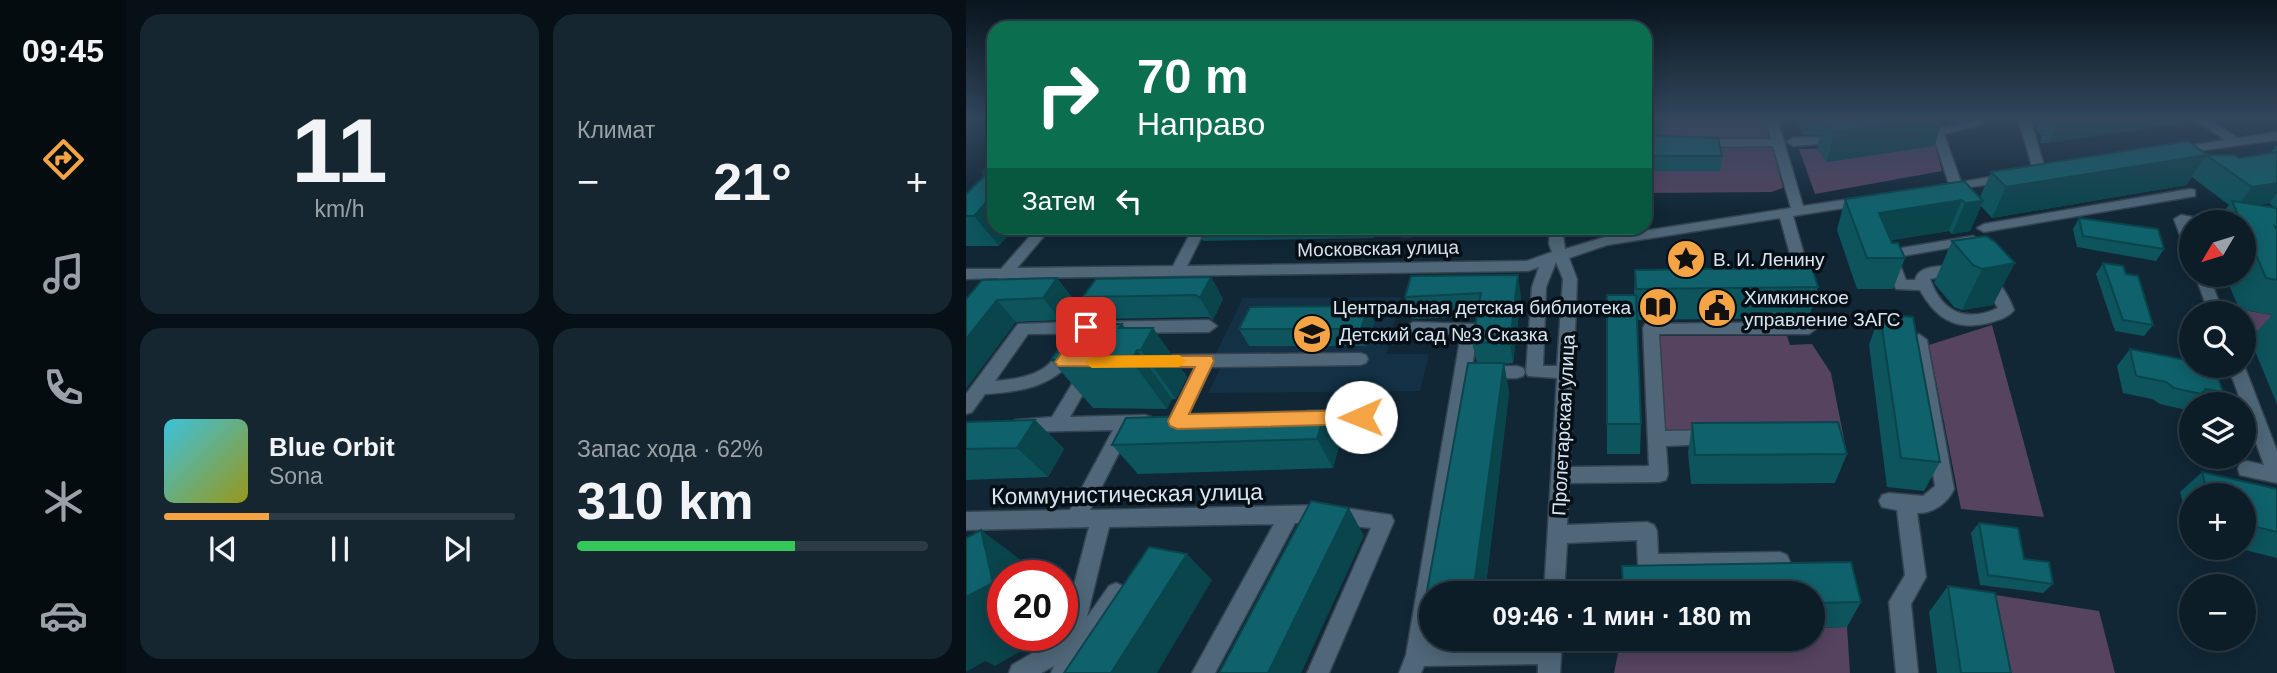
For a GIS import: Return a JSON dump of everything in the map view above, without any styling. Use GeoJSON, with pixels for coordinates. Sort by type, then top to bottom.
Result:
{"type":"FeatureCollection","features":[{"type":"Feature","properties":{"kind":"street"},"geometry":{"type":"LineString","coordinates":[[1779,149],[1804,279]]}},
{"type":"Feature","properties":{"kind":"street"},"geometry":{"type":"LineString","coordinates":[[1942,149],[1951,190],[2045,172],[2036,149]]}},
{"type":"Feature","properties":{"kind":"street"},"geometry":{"type":"LineString","coordinates":[[2168,153],[2190,149]]}},
{"type":"Feature","properties":{"kind":"street"},"geometry":{"type":"LineString","coordinates":[[1923,285],[1901,285],[1889,254],[1985,238],[1980,223],[2190,193]]}},
{"type":"Feature","properties":{"kind":"street","name":"Московская улица"},"geometry":{"type":"LineString","coordinates":[[1652,234],[1871,200]]}},
{"type":"Feature","properties":{"kind":"street"},"geometry":{"type":"LineString","coordinates":[[988,293],[1038,235]]}},
{"type":"Feature","properties":{"kind":"street"},"geometry":{"type":"LineString","coordinates":[[1178,271],[1196,235]]}},
{"type":"Feature","properties":{"kind":"street"},"geometry":{"type":"LineString","coordinates":[[1556,235],[1556,254],[1539,287],[1534,372],[1567,372]]}},
{"type":"Feature","properties":{"kind":"street","name":"Московская улица"},"geometry":{"type":"LineString","coordinates":[[966,274],[1528,266],[1556,254],[1605,241],[1643,235]]}},
{"type":"Feature","properties":{"kind":"street","name":"Пролетарская улица"},"geometry":{"type":"LineString","coordinates":[[1555,581],[1570,279],[1556,254]]}},
{"type":"Feature","properties":{"kind":"street"},"geometry":{"type":"LineString","coordinates":[[1971,268],[2005,303],[2006,310],[1988,316],[1954,320],[1923,285],[1922,278],[1927,273],[1971,268]]}},
{"type":"Feature","properties":{"kind":"street"},"geometry":{"type":"LineString","coordinates":[[980,388],[1035,382],[1051,373],[1063,362],[1116,271]]}},
{"type":"Feature","properties":{"kind":"street"},"geometry":{"type":"LineString","coordinates":[[966,407],[1024,328],[1209,326]]}},
{"type":"Feature","properties":{"kind":"street"},"geometry":{"type":"LineString","coordinates":[[1413,328],[1470,328],[1413,664],[1550,655]]}},
{"type":"Feature","properties":{"kind":"street"},"geometry":{"type":"LineString","coordinates":[[1561,475],[1659,474],[1651,328],[1809,328]]}},
{"type":"Feature","properties":{"kind":"street"},"geometry":{"type":"LineString","coordinates":[[1907,673],[1900,602],[1916,577],[1897,502],[1926,505],[1945,489],[1919,340]]}},
{"type":"Feature","properties":{"kind":"street"},"geometry":{"type":"LineString","coordinates":[[1144,361],[1360,359]]}},
{"type":"Feature","properties":{"kind":"street"},"geometry":{"type":"LineString","coordinates":[[1177,421],[1206,361]]}},
{"type":"Feature","properties":{"kind":"street"},"geometry":{"type":"LineString","coordinates":[[1056,425],[1094,362],[1063,362]]}},
{"type":"Feature","properties":{"kind":"street"},"geometry":{"type":"LineString","coordinates":[[1463,373],[1517,372]]}},
{"type":"Feature","properties":{"kind":"street"},"geometry":{"type":"LineString","coordinates":[[2241,378],[2277,475]]}},
{"type":"Feature","properties":{"kind":"street"},"geometry":{"type":"LineString","coordinates":[[1295,418],[1361,417]]}},
{"type":"Feature","properties":{"kind":"street"},"geometry":{"type":"LineString","coordinates":[[1004,426],[1203,421]]}},
{"type":"Feature","properties":{"kind":"street"},"geometry":{"type":"LineString","coordinates":[[1076,518],[1126,423]]}},
{"type":"Feature","properties":{"kind":"street"},"geometry":{"type":"LineString","coordinates":[[1657,439],[1729,436]]}},
{"type":"Feature","properties":{"kind":"street"},"geometry":{"type":"LineString","coordinates":[[2247,469],[2277,475]]}},
{"type":"Feature","properties":{"kind":"street","name":"Коммунистическая улица"},"geometry":{"type":"LineString","coordinates":[[966,521],[1326,514],[1384,521],[1318,673]]}},
{"type":"Feature","properties":{"kind":"street"},"geometry":{"type":"LineString","coordinates":[[1203,673],[1289,516]]}},
{"type":"Feature","properties":{"kind":"street"},"geometry":{"type":"LineString","coordinates":[[1020,673],[1049,656],[1078,613],[1101,517]]}},
{"type":"Feature","properties":{"kind":"street"},"geometry":{"type":"LineString","coordinates":[[1558,534],[1647,531],[1648,564],[1780,562]]}},
{"type":"Feature","properties":{"kind":"street"},"geometry":{"type":"LineString","coordinates":[[1062,673],[1116,593]]}},
{"type":"Feature","properties":{"kind":"shaded area"},"geometry":{"type":"Polygon","coordinates":[[[1652,149],[1773,149],[1783,188],[1771,192],[1652,193],[1652,149]]]}},
{"type":"Feature","properties":{"kind":"shaded area"},"geometry":{"type":"Polygon","coordinates":[[[1799,149],[1817,149],[1827,162],[1907,149],[1936,149],[1942,171],[1815,194],[1799,149]]]}},
{"type":"Feature","properties":{"kind":"shaded area"},"geometry":{"type":"Polygon","coordinates":[[[1401,297],[1386,354],[1429,354],[1420,391],[1208,393],[1221,367],[1216,353],[1243,298],[1401,297]]]}},
{"type":"Feature","properties":{"kind":"shaded area"},"geometry":{"type":"Polygon","coordinates":[[[2256,312],[2277,316],[2256,334],[2256,312]]]}},
{"type":"Feature","properties":{"kind":"shaded area"},"geometry":{"type":"Polygon","coordinates":[[[1992,325],[2044,517],[1961,509],[1929,345],[1992,325]]]}},
{"type":"Feature","properties":{"kind":"shaded area"},"geometry":{"type":"Polygon","coordinates":[[[1655,336],[1787,336],[1790,345],[1812,344],[1831,373],[1846,449],[1803,431],[1662,435],[1655,336]]]}},
{"type":"Feature","properties":{"kind":"shaded area"},"geometry":{"type":"Polygon","coordinates":[[[1976,592],[2099,611],[2115,673],[1990,673],[1976,592]]]}},
{"type":"Feature","properties":{"kind":"shaded area"},"geometry":{"type":"Polygon","coordinates":[[[1847,627],[1850,673],[1614,673],[1619,651],[1825,651],[1825,628],[1847,627]]]}},
{"type":"Feature","properties":{"kind":"building"},"geometry":{"type":"Polygon","coordinates":[[[1652,149],[1721,149],[1722,156],[1652,156],[1652,149]]]}},
{"type":"Feature","properties":{"kind":"building"},"geometry":{"type":"Polygon","coordinates":[[[2135,149],[2199,149],[2207,155],[2006,187],[1991,172],[2135,149]]]}},
{"type":"Feature","properties":{"kind":"building"},"geometry":{"type":"Polygon","coordinates":[[[2277,152],[2277,183],[2252,187],[2206,155],[2235,155],[2239,158],[2277,152]]]}},
{"type":"Feature","properties":{"kind":"building"},"geometry":{"type":"Polygon","coordinates":[[[987,173],[987,202],[974,216],[966,216],[966,194],[987,173]]]}},
{"type":"Feature","properties":{"kind":"building"},"geometry":{"type":"Polygon","coordinates":[[[1964,181],[1983,201],[1965,203],[1962,200],[1879,213],[1892,243],[1898,243],[1905,258],[1867,258],[1845,199],[1964,181]]]}},
{"type":"Feature","properties":{"kind":"building"},"geometry":{"type":"Polygon","coordinates":[[[2232,201],[2277,208],[2277,280],[2266,278],[2256,255],[2256,210],[2236,210],[2232,201]]]}},
{"type":"Feature","properties":{"kind":"building"},"geometry":{"type":"Polygon","coordinates":[[[2079,218],[2158,229],[2164,249],[2083,236],[2079,218]]]}},
{"type":"Feature","properties":{"kind":"building"},"geometry":{"type":"Polygon","coordinates":[[[1986,236],[2015,263],[1982,269],[1973,265],[1952,241],[1986,236]]]}},
{"type":"Feature","properties":{"kind":"building"},"geometry":{"type":"Polygon","coordinates":[[[2103,263],[2123,266],[2126,274],[2138,276],[2153,325],[2123,320],[2103,263]]]}},
{"type":"Feature","properties":{"kind":"building"},"geometry":{"type":"Polygon","coordinates":[[[1812,268],[1818,287],[1636,289],[1635,270],[1812,268]]]}},
{"type":"Feature","properties":{"kind":"building"},"geometry":{"type":"Polygon","coordinates":[[[1518,275],[1510,342],[1472,343],[1481,293],[1405,297],[1411,276],[1518,275]]]}},
{"type":"Feature","properties":{"kind":"building"},"geometry":{"type":"Polygon","coordinates":[[[1211,277],[1200,298],[1196,295],[1083,297],[1096,279],[1211,277]]]}},
{"type":"Feature","properties":{"kind":"building"},"geometry":{"type":"Polygon","coordinates":[[[1057,278],[1043,298],[997,300],[966,339],[966,299],[982,280],[1057,278]]]}},
{"type":"Feature","properties":{"kind":"building"},"geometry":{"type":"Polygon","coordinates":[[[1607,295],[1636,295],[1641,424],[1607,424],[1607,295]]]}},
{"type":"Feature","properties":{"kind":"building"},"geometry":{"type":"Polygon","coordinates":[[[1368,306],[1361,329],[1239,329],[1250,307],[1368,306]]]}},
{"type":"Feature","properties":{"kind":"building"},"geometry":{"type":"Polygon","coordinates":[[[1880,314],[1913,317],[1940,462],[1901,458],[1880,314]]]}},
{"type":"Feature","properties":{"kind":"building"},"geometry":{"type":"Polygon","coordinates":[[[1122,324],[1119,328],[1153,328],[1141,350],[1137,350],[1131,360],[1051,360],[1074,325],[1122,324]]]}},
{"type":"Feature","properties":{"kind":"building"},"geometry":{"type":"Polygon","coordinates":[[[2130,349],[2179,359],[2179,378],[2218,378],[2223,392],[2206,389],[2203,392],[2192,392],[2174,388],[2166,382],[2136,376],[2130,349]]]}},
{"type":"Feature","properties":{"kind":"building"},"geometry":{"type":"Polygon","coordinates":[[[1468,363],[1504,363],[1475,581],[1429,581],[1468,363]]]}},
{"type":"Feature","properties":{"kind":"building"},"geometry":{"type":"Polygon","coordinates":[[[1325,412],[1317,439],[1112,445],[1126,418],[1325,412]]]}},
{"type":"Feature","properties":{"kind":"building"},"geometry":{"type":"Polygon","coordinates":[[[1035,420],[1017,448],[966,449],[966,422],[1035,420]]]}},
{"type":"Feature","properties":{"kind":"building"},"geometry":{"type":"Polygon","coordinates":[[[1838,422],[1847,454],[1695,455],[1692,423],[1838,422]]]}},
{"type":"Feature","properties":{"kind":"building"},"geometry":{"type":"Polygon","coordinates":[[[2202,472],[2251,483],[2205,483],[2202,472]]]}},
{"type":"Feature","properties":{"kind":"building"},"geometry":{"type":"Polygon","coordinates":[[[2256,484],[2277,489],[2277,532],[2256,527],[2256,484]]]}},
{"type":"Feature","properties":{"kind":"building"},"geometry":{"type":"Polygon","coordinates":[[[1311,501],[1349,508],[1268,673],[1219,673],[1311,501]]]}},
{"type":"Feature","properties":{"kind":"building"},"geometry":{"type":"Polygon","coordinates":[[[1979,523],[2018,528],[2024,559],[2049,562],[2053,584],[1988,575],[1979,523]]]}},
{"type":"Feature","properties":{"kind":"building"},"geometry":{"type":"Polygon","coordinates":[[[981,530],[988,560],[987,586],[966,597],[966,538],[981,530]]]}},
{"type":"Feature","properties":{"kind":"building"},"geometry":{"type":"Polygon","coordinates":[[[1149,547],[1187,554],[1111,673],[1064,673],[1149,547]]]}},
{"type":"Feature","properties":{"kind":"building"},"geometry":{"type":"Polygon","coordinates":[[[1851,562],[1861,602],[1825,603],[1825,581],[1623,581],[1622,566],[1851,562]]]}},
{"type":"Feature","properties":{"kind":"building"},"geometry":{"type":"Polygon","coordinates":[[[1948,586],[1995,593],[2011,673],[1961,673],[1948,586]]]}},
{"type":"Feature","properties":{"kind":"slow traffic"},"geometry":{"type":"LineString","coordinates":[[1092,362],[1179,361]]}},
{"type":"Feature","properties":{"kind":"place","name":"В. И. Ленину"},"geometry":{"type":"Point","coordinates":[1686,259]}},
{"type":"Feature","properties":{"kind":"place","name":"Центральная детская библиотека"},"geometry":{"type":"Point","coordinates":[1658,307]}},
{"type":"Feature","properties":{"kind":"place","name":"Химкинское управление ЗАГС"},"geometry":{"type":"Point","coordinates":[1717,308]}},
{"type":"Feature","properties":{"kind":"place","name":"Детский сад №3 Сказка"},"geometry":{"type":"Point","coordinates":[1312,334]}},
{"type":"Feature","properties":{"kind":"route"},"geometry":{"type":"LineString","coordinates":[[1086,327],[1063,362],[1206,361],[1177,421],[1361,417]]}}]}
